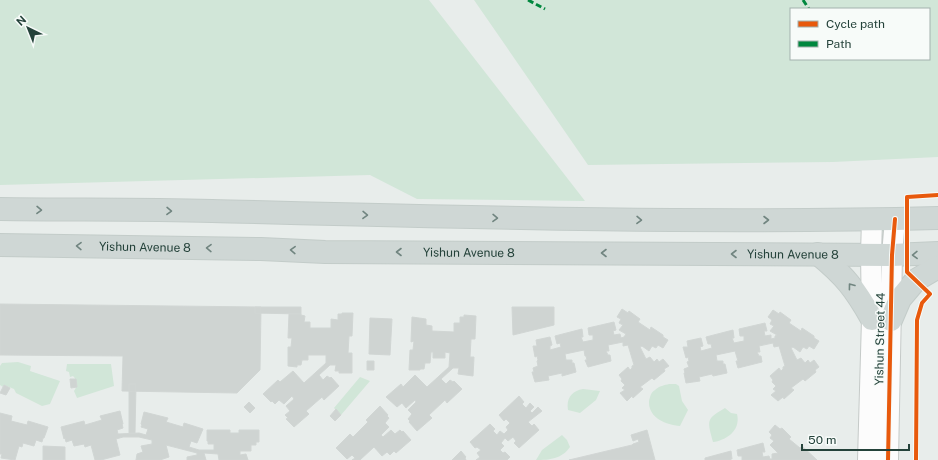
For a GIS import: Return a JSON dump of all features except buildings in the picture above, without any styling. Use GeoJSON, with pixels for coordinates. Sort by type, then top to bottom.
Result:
{"type":"FeatureCollection","features":[{"type":"Feature","properties":{"kind":"main road"},"geometry":{"type":"LineString","coordinates":[[0,209],[211,211],[367,216],[685,221],[872,220],[938,218]]}},
{"type":"Feature","properties":{"kind":"main road","name":"Yishun Avenue 8"},"geometry":{"type":"LineString","coordinates":[[0,245],[261,249],[341,252],[892,255],[938,253]]}},
{"type":"Feature","properties":{"kind":"main road"},"geometry":{"type":"LineString","coordinates":[[818,254],[841,273],[881,320],[916,280],[938,267]]}},
{"type":"Feature","properties":{"kind":"street","name":"Yishun Street 44"},"geometry":{"type":"LineString","coordinates":[[868,460],[881,320],[892,255],[895,219]]}},
{"type":"Feature","properties":{"kind":"street","name":"Yishun Street 44"},"geometry":{"type":"LineString","coordinates":[[872,220],[871,254],[881,320],[888,460]]}},
{"type":"Feature","properties":{"kind":"green space"},"geometry":{"type":"Polygon","coordinates":[[[0,0],[429,0],[585,201],[417,199],[370,175],[0,185],[0,0]]]}},
{"type":"Feature","properties":{"kind":"green space"},"geometry":{"type":"Polygon","coordinates":[[[474,0],[938,0],[938,157],[833,162],[588,165],[474,0]]]}},
{"type":"Feature","properties":{"kind":"green space"},"geometry":{"type":"Polygon","coordinates":[[[18,362],[31,366],[30,371],[60,381],[50,404],[42,406],[16,393],[14,389],[0,385],[0,366],[2,363],[18,362]]]}},
{"type":"Feature","properties":{"kind":"green space"},"geometry":{"type":"Polygon","coordinates":[[[67,364],[111,364],[114,386],[77,398],[74,391],[76,381],[73,376],[70,377],[69,372],[66,371],[67,364]]]}},
{"type":"Feature","properties":{"kind":"green space"},"geometry":{"type":"Polygon","coordinates":[[[360,377],[370,381],[341,415],[334,408],[360,377]]]}},
{"type":"Feature","properties":{"kind":"green space"},"geometry":{"type":"Polygon","coordinates":[[[669,384],[676,384],[679,386],[682,401],[688,410],[680,426],[659,420],[651,412],[649,407],[649,401],[653,392],[660,387],[669,384]]]}},
{"type":"Feature","properties":{"kind":"green space"},"geometry":{"type":"Polygon","coordinates":[[[583,389],[600,391],[596,400],[580,413],[568,410],[568,402],[573,393],[583,389]]]}},
{"type":"Feature","properties":{"kind":"green space"},"geometry":{"type":"Polygon","coordinates":[[[725,408],[731,413],[737,414],[737,425],[728,436],[713,442],[709,424],[711,418],[725,408]]]}},
{"type":"Feature","properties":{"kind":"green space"},"geometry":{"type":"Polygon","coordinates":[[[562,435],[567,440],[570,447],[567,451],[555,458],[536,460],[542,450],[562,435]]]}},
{"type":"Feature","properties":{"kind":"marked path"},"geometry":{"type":"LineString","coordinates":[[528,0],[545,9]]}},
{"type":"Feature","properties":{"kind":"marked path"},"geometry":{"type":"LineString","coordinates":[[803,0],[808,8]]}},
{"type":"Feature","properties":{"kind":"cycle path"},"geometry":{"type":"LineString","coordinates":[[916,460],[917,320],[922,303],[930,294],[907,272],[907,197],[938,195]]}},
{"type":"Feature","properties":{"kind":"cycle path"},"geometry":{"type":"LineString","coordinates":[[888,460],[892,255],[895,219]]}}]}
